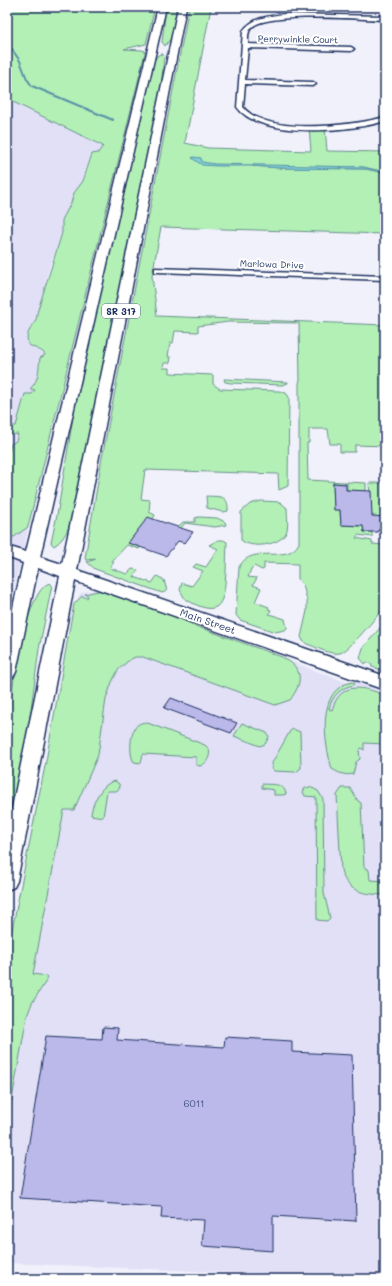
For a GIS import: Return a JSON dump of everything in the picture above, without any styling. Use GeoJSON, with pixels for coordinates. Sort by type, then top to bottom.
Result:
{"type":"FeatureCollection","features":[{"type":"Feature","properties":{"kind":"main road","name":"SR 317"},"geometry":{"type":"LineString","coordinates":[[7,672],[32,559],[162,7]]}},
{"type":"Feature","properties":{"kind":"main road","name":"SR 317"},"geometry":{"type":"LineString","coordinates":[[7,881],[182,7]]}},
{"type":"Feature","properties":{"kind":"main road","name":"Main Street"},"geometry":{"type":"LineString","coordinates":[[7,551],[385,682]]}},
{"type":"Feature","properties":{"kind":"street"},"geometry":{"type":"LineString","coordinates":[[385,18],[285,16],[270,17],[257,21],[246,31],[240,107],[250,117],[261,122],[278,125],[341,127],[369,124],[385,119]]}},
{"type":"Feature","properties":{"kind":"street","name":"Perrywinkle Court"},"geometry":{"type":"LineString","coordinates":[[245,46],[350,49]]}},
{"type":"Feature","properties":{"kind":"street"},"geometry":{"type":"LineString","coordinates":[[242,82],[312,84]]}},
{"type":"Feature","properties":{"kind":"street","name":"Marlowa Drive"},"geometry":{"type":"LineString","coordinates":[[158,270],[385,278]]}},
{"type":"Feature","properties":{"kind":"shaded area"},"geometry":{"type":"Polygon","coordinates":[[[7,99],[103,146],[98,153],[91,154],[83,181],[74,193],[71,203],[62,220],[62,233],[49,268],[37,318],[32,326],[29,345],[45,355],[39,363],[39,372],[35,384],[31,389],[61,391],[7,618],[7,99]]]}},
{"type":"Feature","properties":{"kind":"shaded area"},"geometry":{"type":"Polygon","coordinates":[[[97,589],[105,589],[171,614],[186,622],[348,683],[361,681],[385,689],[385,1279],[7,1263],[7,955],[48,751],[74,604],[81,593],[97,589]]]}},
{"type":"Feature","properties":{"kind":"green space"},"geometry":{"type":"Polygon","coordinates":[[[7,7],[155,7],[146,44],[124,49],[142,50],[145,51],[145,53],[28,527],[14,537],[7,537],[7,459],[11,444],[16,441],[18,434],[7,435],[7,426],[16,426],[25,394],[32,394],[35,390],[30,389],[36,382],[40,358],[45,355],[43,352],[29,345],[27,336],[37,317],[62,233],[62,220],[71,203],[74,193],[83,181],[92,154],[98,153],[103,146],[7,99],[7,45],[10,44],[7,38],[7,7]]]}},
{"type":"Feature","properties":{"kind":"green space"},"geometry":{"type":"Polygon","coordinates":[[[166,7],[178,7],[172,37],[165,46],[162,42],[166,7]]]}},
{"type":"Feature","properties":{"kind":"green space"},"geometry":{"type":"Polygon","coordinates":[[[189,7],[211,7],[185,143],[208,148],[311,151],[309,127],[325,127],[327,151],[385,152],[385,172],[363,167],[252,166],[280,168],[366,169],[385,173],[385,234],[161,227],[152,276],[157,316],[385,325],[385,446],[355,445],[355,452],[340,452],[340,444],[330,444],[328,429],[309,429],[309,443],[307,443],[308,480],[345,482],[345,484],[333,483],[334,509],[340,510],[341,525],[363,526],[364,532],[372,532],[372,537],[358,535],[356,538],[372,541],[372,544],[385,545],[385,606],[356,640],[340,653],[328,652],[307,644],[301,637],[307,611],[307,600],[303,585],[298,579],[298,564],[264,563],[264,569],[262,570],[254,566],[248,577],[257,578],[253,585],[261,588],[255,602],[269,607],[268,609],[271,610],[269,614],[285,619],[287,628],[285,630],[275,632],[240,620],[236,615],[239,567],[245,560],[252,556],[261,554],[287,553],[294,550],[299,543],[299,323],[228,322],[198,326],[198,332],[175,331],[173,343],[170,343],[168,357],[171,357],[170,363],[164,363],[163,368],[170,368],[170,373],[213,375],[213,384],[220,389],[279,391],[286,393],[289,397],[288,486],[279,490],[278,474],[145,470],[141,499],[150,500],[149,512],[155,515],[153,519],[148,518],[128,543],[140,547],[139,549],[127,545],[112,561],[114,562],[110,568],[127,574],[132,569],[138,570],[134,577],[152,583],[157,576],[164,580],[167,591],[162,593],[95,569],[87,562],[96,559],[86,560],[85,558],[102,458],[189,7]]]}},
{"type":"Feature","properties":{"kind":"green space"},"geometry":{"type":"Polygon","coordinates":[[[162,53],[164,57],[161,88],[76,503],[66,533],[54,546],[51,543],[58,510],[74,411],[153,63],[157,56],[162,53]]]}},
{"type":"Feature","properties":{"kind":"green space"},"geometry":{"type":"Polygon","coordinates":[[[224,379],[288,383],[282,385],[231,383],[225,382],[224,379]]]}},
{"type":"Feature","properties":{"kind":"green space"},"geometry":{"type":"Polygon","coordinates":[[[347,482],[366,483],[366,491],[347,490],[347,482]]]}},
{"type":"Feature","properties":{"kind":"green space"},"geometry":{"type":"Polygon","coordinates":[[[369,483],[385,483],[385,517],[372,518],[369,483]]]}},
{"type":"Feature","properties":{"kind":"green space"},"geometry":{"type":"Polygon","coordinates":[[[206,496],[225,499],[228,506],[228,511],[223,512],[207,508],[206,496]]]}},
{"type":"Feature","properties":{"kind":"green space"},"geometry":{"type":"Polygon","coordinates":[[[261,501],[280,502],[287,508],[287,531],[277,541],[265,545],[251,545],[241,540],[241,512],[250,504],[261,501]]]}},
{"type":"Feature","properties":{"kind":"green space"},"geometry":{"type":"Polygon","coordinates":[[[195,518],[217,518],[225,522],[226,525],[215,527],[185,523],[181,528],[178,527],[183,522],[195,522],[195,518]]]}},
{"type":"Feature","properties":{"kind":"green space"},"geometry":{"type":"Polygon","coordinates":[[[218,540],[227,542],[224,592],[222,600],[218,605],[213,608],[206,608],[185,599],[180,590],[182,583],[192,586],[203,571],[193,567],[196,564],[206,567],[218,549],[209,545],[218,540]]]}},
{"type":"Feature","properties":{"kind":"green space"},"geometry":{"type":"Polygon","coordinates":[[[50,583],[52,585],[39,649],[28,731],[7,833],[6,742],[8,716],[15,674],[26,625],[33,605],[41,590],[50,583]]]}},
{"type":"Feature","properties":{"kind":"green space"},"geometry":{"type":"Polygon","coordinates":[[[102,590],[153,606],[193,625],[282,657],[289,661],[297,670],[299,676],[298,687],[290,700],[275,705],[143,657],[135,657],[118,670],[106,699],[98,755],[74,810],[64,810],[33,974],[46,976],[48,978],[32,1003],[27,1016],[7,1127],[7,955],[46,761],[74,604],[82,596],[87,598],[88,596],[85,594],[102,590]]]}},
{"type":"Feature","properties":{"kind":"green space"},"geometry":{"type":"Polygon","coordinates":[[[385,622],[385,671],[372,667],[371,664],[367,662],[365,664],[360,658],[363,648],[385,622]]]}},
{"type":"Feature","properties":{"kind":"green space"},"geometry":{"type":"Polygon","coordinates":[[[352,682],[355,683],[354,685],[341,690],[335,696],[329,709],[332,710],[336,700],[341,694],[354,688],[361,688],[385,695],[385,744],[364,743],[364,750],[361,748],[359,750],[360,759],[356,762],[353,774],[347,775],[332,769],[325,731],[328,705],[333,695],[340,687],[352,682]]]}},
{"type":"Feature","properties":{"kind":"green space"},"geometry":{"type":"Polygon","coordinates":[[[145,722],[205,745],[209,749],[208,759],[200,766],[196,765],[196,757],[143,754],[141,763],[134,762],[131,755],[131,740],[133,731],[141,723],[145,722]]]}},
{"type":"Feature","properties":{"kind":"green space"},"geometry":{"type":"Polygon","coordinates":[[[242,723],[267,733],[269,737],[265,744],[260,746],[234,736],[242,723]]]}},
{"type":"Feature","properties":{"kind":"green space"},"geometry":{"type":"Polygon","coordinates":[[[293,729],[300,732],[301,768],[296,772],[274,771],[272,769],[272,763],[290,731],[293,729]]]}},
{"type":"Feature","properties":{"kind":"green space"},"geometry":{"type":"Polygon","coordinates":[[[115,781],[119,784],[120,788],[116,791],[107,791],[103,817],[91,815],[93,805],[98,794],[106,785],[115,781]]]}},
{"type":"Feature","properties":{"kind":"green space"},"geometry":{"type":"Polygon","coordinates":[[[262,784],[273,784],[280,786],[285,790],[286,794],[274,795],[274,790],[262,788],[262,784]]]}},
{"type":"Feature","properties":{"kind":"green space"},"geometry":{"type":"Polygon","coordinates":[[[310,787],[318,791],[323,799],[324,893],[330,918],[327,921],[317,920],[316,797],[305,796],[303,792],[305,788],[310,787]]]}},
{"type":"Feature","properties":{"kind":"green space"},"geometry":{"type":"Polygon","coordinates":[[[342,788],[350,788],[358,801],[361,803],[364,867],[369,870],[370,880],[385,881],[385,895],[358,891],[352,888],[344,878],[341,870],[337,795],[342,788]]]}},
{"type":"Feature","properties":{"kind":"water"},"geometry":{"type":"Polygon","coordinates":[[[192,158],[201,158],[202,162],[215,164],[363,167],[385,173],[366,169],[202,165],[192,158]]]}},
{"type":"Feature","properties":{"kind":"building"},"geometry":{"type":"Polygon","coordinates":[[[333,483],[346,484],[346,490],[371,491],[372,516],[385,517],[385,530],[378,530],[378,532],[364,532],[363,526],[341,525],[340,510],[334,510],[333,483]]]}},
{"type":"Feature","properties":{"kind":"building"},"geometry":{"type":"Polygon","coordinates":[[[148,517],[193,532],[185,543],[178,541],[166,556],[128,543],[148,517]]]}},
{"type":"Feature","properties":{"kind":"building"},"geometry":{"type":"Polygon","coordinates":[[[171,698],[237,723],[231,733],[164,708],[171,698]]]}},
{"type":"Feature","properties":{"kind":"building"},"geometry":{"type":"Polygon","coordinates":[[[103,1027],[118,1028],[117,1040],[224,1047],[225,1037],[292,1041],[292,1052],[352,1055],[356,1221],[273,1216],[273,1251],[202,1246],[204,1220],[161,1218],[162,1207],[20,1198],[46,1036],[102,1039],[103,1027]]]}},
{"type":"Feature","properties":{"kind":"waterway"},"geometry":{"type":"LineString","coordinates":[[7,42],[20,61],[27,79],[32,86],[113,120]]}}]}
